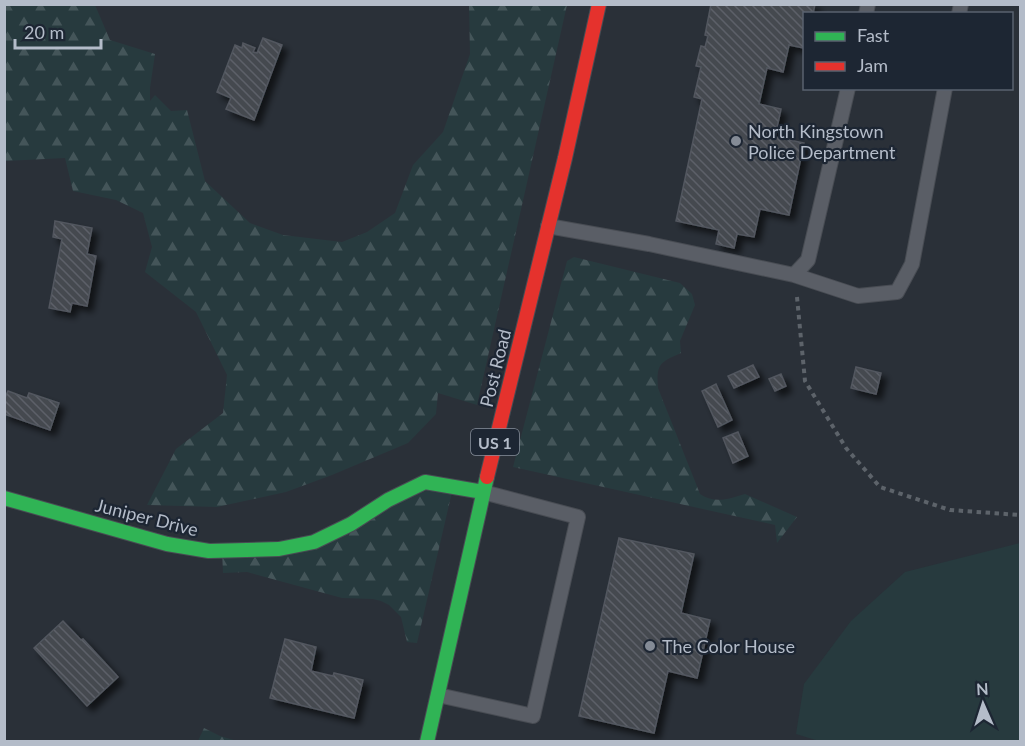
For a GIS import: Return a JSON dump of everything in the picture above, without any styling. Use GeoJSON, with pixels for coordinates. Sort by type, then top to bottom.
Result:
{"type":"FeatureCollection","features":[{"type":"Feature","properties":{"kind":"main road","name":"Post Road"},"geometry":{"type":"LineString","coordinates":[[428,741],[483,492],[599,4]]}},
{"type":"Feature","properties":{"kind":"main road","name":"Juniper Drive"},"geometry":{"type":"LineString","coordinates":[[4,498],[167,544],[209,551],[279,549],[314,542],[425,482],[483,492]]}},
{"type":"Feature","properties":{"kind":"lane"},"geometry":{"type":"LineString","coordinates":[[794,275],[808,260],[848,90]]}},
{"type":"Feature","properties":{"kind":"lane"},"geometry":{"type":"LineString","coordinates":[[548,226],[649,244],[794,275],[858,296],[897,292],[912,264],[945,90]]}},
{"type":"Feature","properties":{"kind":"lane"},"geometry":{"type":"LineString","coordinates":[[438,695],[533,716],[578,517],[483,492]]}},
{"type":"Feature","properties":{"kind":"path"},"geometry":{"type":"LineString","coordinates":[[794,275],[805,381],[846,448],[880,487],[950,510],[1020,515]]}},
{"type":"Feature","properties":{"kind":"green space"},"geometry":{"type":"Polygon","coordinates":[[[5,4],[95,5],[110,40],[155,54],[150,101],[155,95],[171,111],[187,110],[205,181],[250,223],[283,235],[342,242],[367,232],[395,213],[413,165],[443,132],[470,54],[469,5],[567,5],[477,405],[438,393],[436,414],[408,443],[286,492],[217,507],[147,505],[176,449],[223,413],[227,375],[196,312],[145,272],[152,247],[143,213],[116,200],[73,191],[65,158],[5,161],[5,4]]]}},
{"type":"Feature","properties":{"kind":"green space"},"geometry":{"type":"Polygon","coordinates":[[[574,257],[680,283],[692,294],[695,305],[680,341],[681,353],[661,365],[658,374],[658,388],[700,494],[717,500],[745,494],[797,517],[777,543],[775,525],[513,467],[567,261],[574,257]]]}},
{"type":"Feature","properties":{"kind":"green space"},"geometry":{"type":"Polygon","coordinates":[[[455,479],[417,643],[407,642],[401,617],[389,605],[381,601],[342,598],[247,572],[223,573],[222,550],[302,542],[455,479]]]}},
{"type":"Feature","properties":{"kind":"green space"},"geometry":{"type":"Polygon","coordinates":[[[1020,543],[1020,741],[822,742],[796,734],[804,684],[851,621],[905,572],[1020,543]]]}},
{"type":"Feature","properties":{"kind":"green space"},"geometry":{"type":"Polygon","coordinates":[[[204,728],[220,736],[237,741],[198,741],[204,728]]]}},
{"type":"Feature","properties":{"kind":"building"},"geometry":{"type":"Polygon","coordinates":[[[711,4],[815,4],[813,12],[803,12],[803,48],[789,45],[783,72],[767,68],[759,104],[781,109],[775,137],[804,143],[789,215],[760,209],[754,237],[737,234],[734,248],[716,244],[719,230],[676,221],[702,99],[694,97],[701,67],[696,66],[701,46],[705,47],[708,36],[705,35],[711,4]]]}},
{"type":"Feature","properties":{"kind":"building"},"geometry":{"type":"Polygon","coordinates":[[[263,38],[282,45],[254,120],[226,109],[231,98],[217,92],[235,45],[242,48],[243,43],[255,48],[253,52],[257,53],[263,38]]]}},
{"type":"Feature","properties":{"kind":"building"},"geometry":{"type":"Polygon","coordinates":[[[55,221],[92,228],[87,254],[96,256],[87,306],[72,303],[70,312],[49,308],[62,239],[53,237],[55,221]]]}},
{"type":"Feature","properties":{"kind":"building"},"geometry":{"type":"Polygon","coordinates":[[[753,365],[759,377],[734,388],[728,376],[753,365]]]}},
{"type":"Feature","properties":{"kind":"building"},"geometry":{"type":"Polygon","coordinates":[[[856,367],[881,373],[876,394],[851,388],[856,367]]]}},
{"type":"Feature","properties":{"kind":"building"},"geometry":{"type":"Polygon","coordinates":[[[781,374],[786,386],[775,391],[769,379],[781,374]]]}},
{"type":"Feature","properties":{"kind":"building"},"geometry":{"type":"Polygon","coordinates":[[[716,384],[732,420],[718,427],[702,391],[716,384]]]}},
{"type":"Feature","properties":{"kind":"building"},"geometry":{"type":"Polygon","coordinates":[[[8,391],[27,398],[29,393],[59,403],[50,430],[4,414],[4,400],[8,391]]]}},
{"type":"Feature","properties":{"kind":"building"},"geometry":{"type":"Polygon","coordinates":[[[738,432],[748,456],[733,463],[723,438],[738,432]]]}},
{"type":"Feature","properties":{"kind":"building","name":"The Color House"},"geometry":{"type":"Polygon","coordinates":[[[619,538],[694,554],[681,613],[710,620],[697,678],[668,671],[654,733],[579,716],[619,538]]]}},
{"type":"Feature","properties":{"kind":"building"},"geometry":{"type":"Polygon","coordinates":[[[63,621],[118,677],[87,706],[34,648],[63,621]]]}},
{"type":"Feature","properties":{"kind":"building"},"geometry":{"type":"Polygon","coordinates":[[[285,639],[316,647],[311,671],[333,676],[334,673],[363,680],[354,718],[270,698],[285,639]]]}},
{"type":"Feature","properties":{"kind":"traffic: fast"},"geometry":{"type":"LineString","coordinates":[[427,742],[487,477]]}},
{"type":"Feature","properties":{"kind":"traffic: fast"},"geometry":{"type":"LineString","coordinates":[[4,498],[167,544],[209,551],[279,549],[314,542],[425,482],[483,492]]}},
{"type":"Feature","properties":{"kind":"traffic: jam"},"geometry":{"type":"LineString","coordinates":[[487,477],[565,158],[599,4]]}},
{"type":"Feature","properties":{"kind":"place","name":"North Kingstown Police Department"},"geometry":{"type":"Point","coordinates":[736,141]}},
{"type":"Feature","properties":{"kind":"place","name":"The Color House"},"geometry":{"type":"Point","coordinates":[650,646]}}]}
